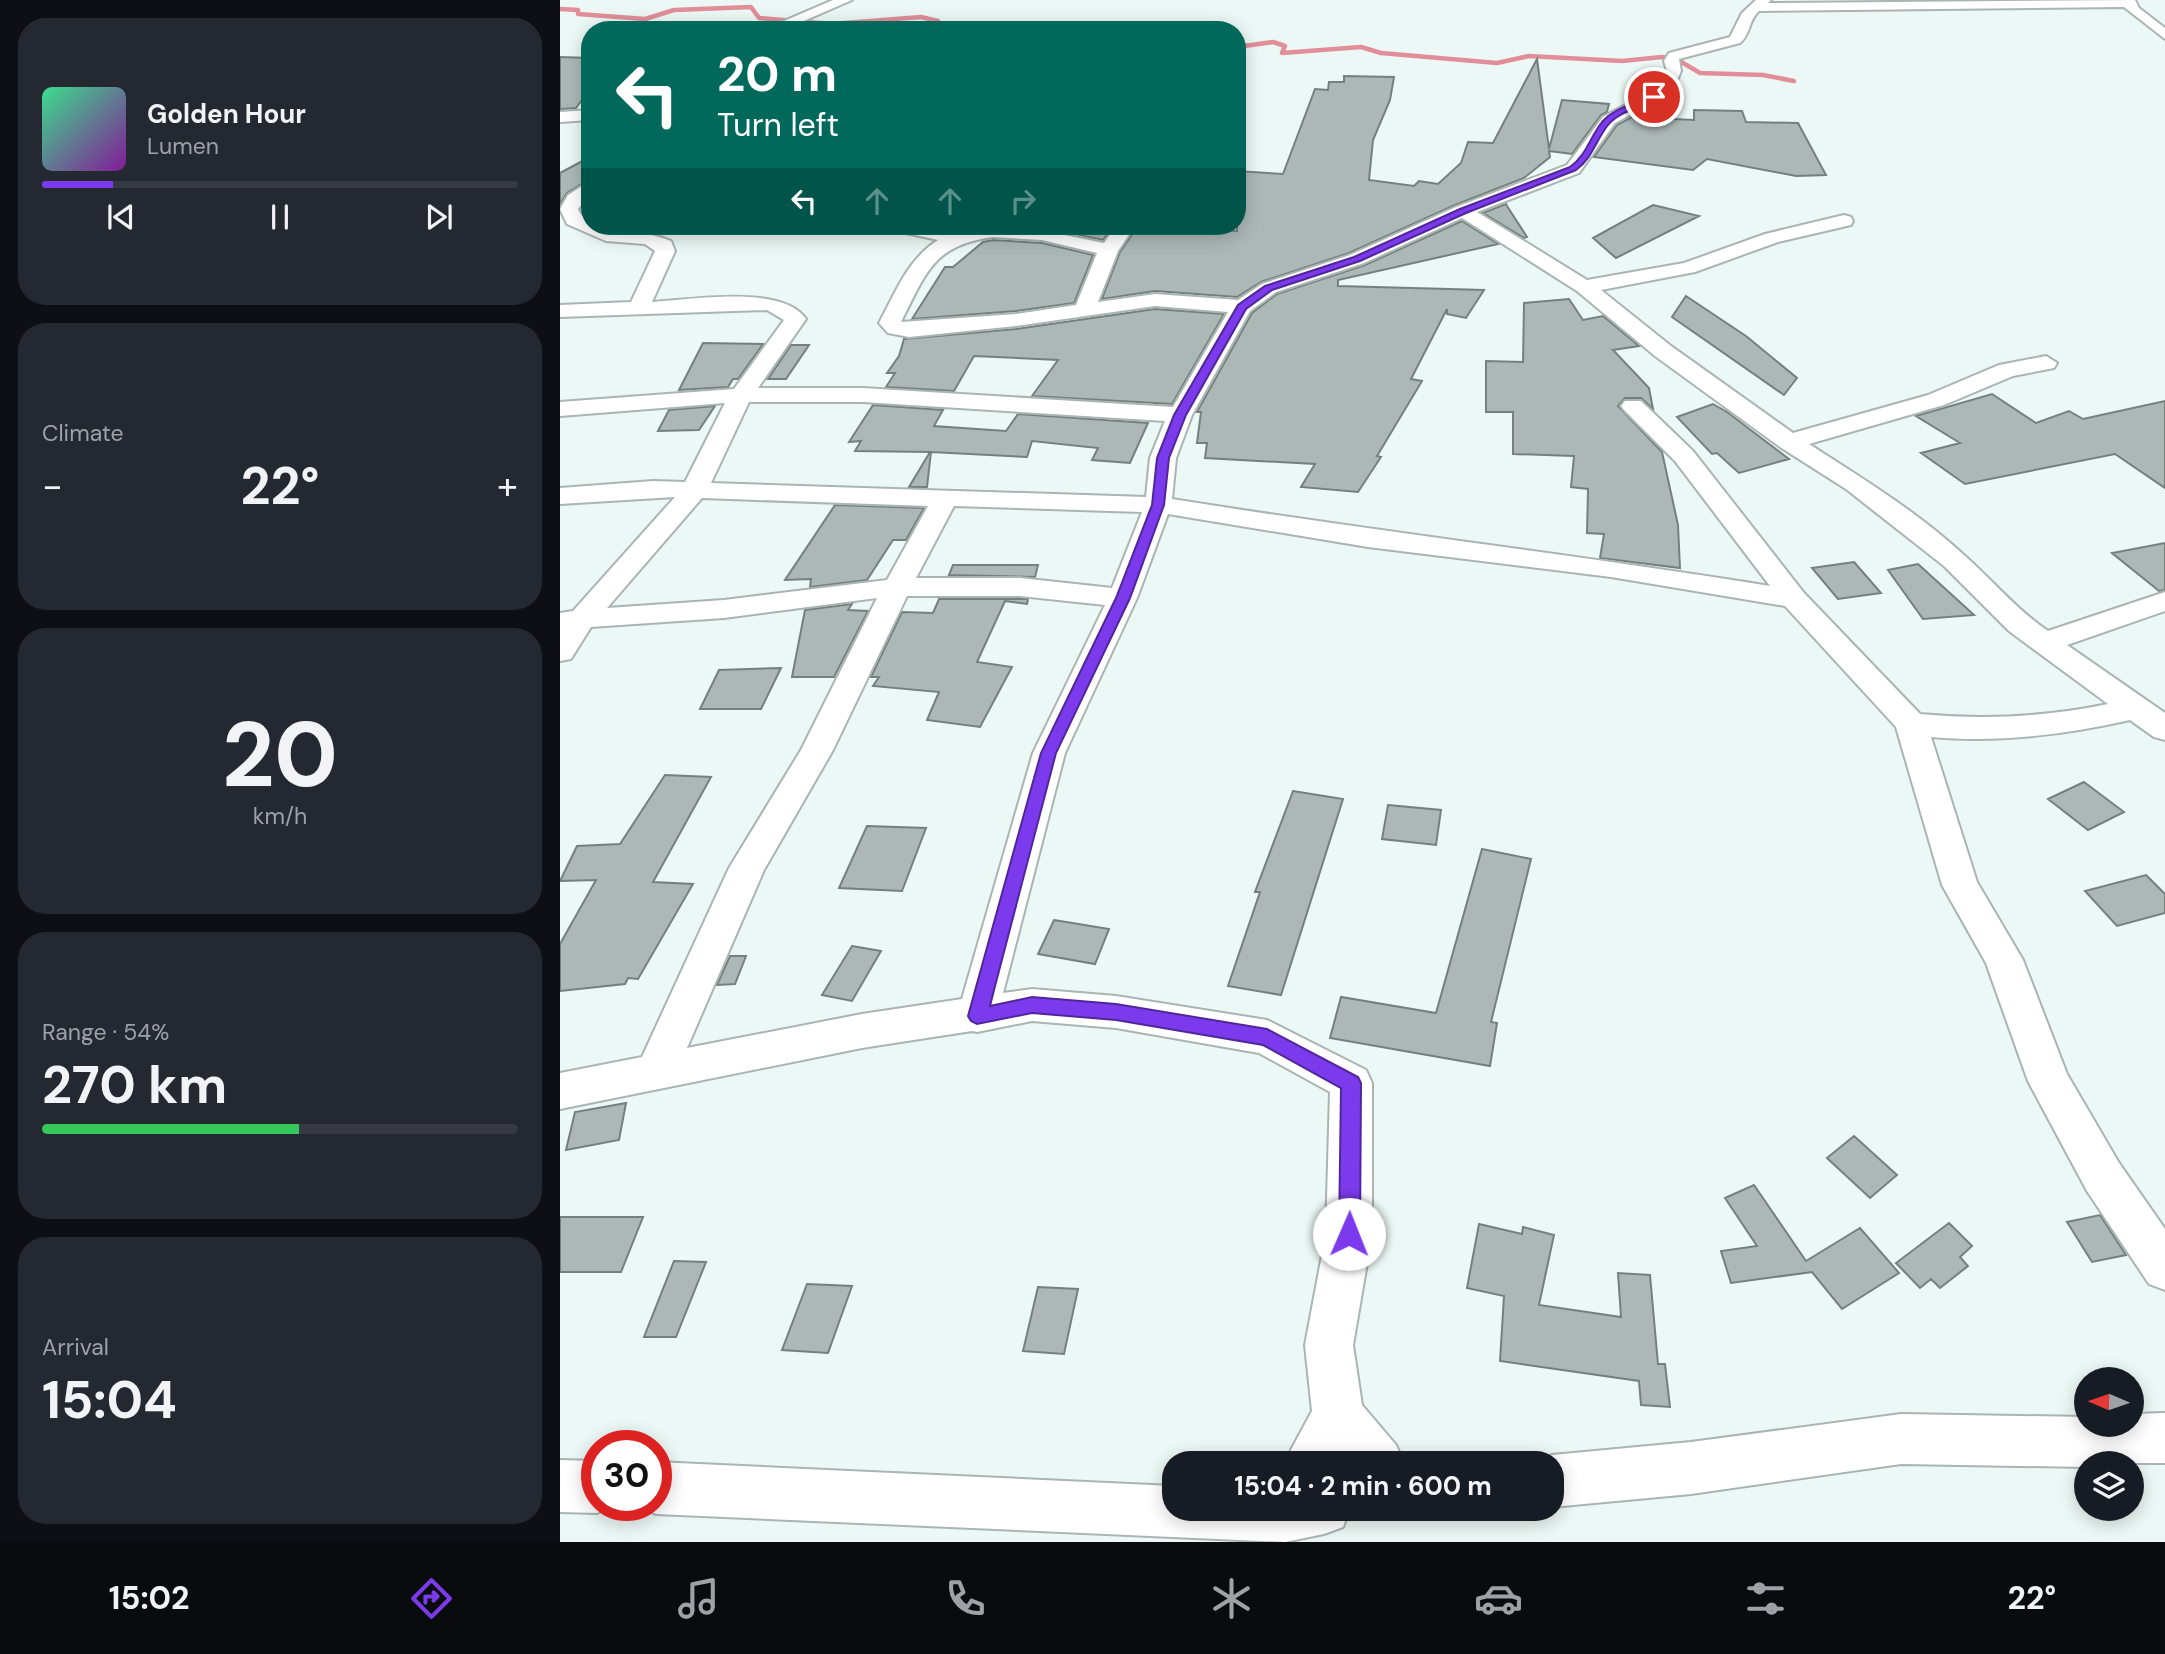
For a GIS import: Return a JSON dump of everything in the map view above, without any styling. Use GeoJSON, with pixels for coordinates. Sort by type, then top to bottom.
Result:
{"type":"FeatureCollection","features":[{"type":"Feature","properties":{"kind":"street"},"geometry":{"type":"LineString","coordinates":[[792,21],[845,0]]}},
{"type":"Feature","properties":{"kind":"street"},"geometry":{"type":"LineString","coordinates":[[977,1016],[1049,753],[1123,598],[1158,505],[1163,458],[1180,415],[1242,307],[1269,288],[1357,259],[1463,211],[1573,169],[1583,162],[1605,123],[1616,114],[1667,89],[1674,71],[1671,61],[1674,56],[1734,40],[1740,36],[1739,25],[1743,18],[1760,3],[2128,1],[2134,11],[2165,35]]}},
{"type":"Feature","properties":{"kind":"street"},"geometry":{"type":"LineString","coordinates":[[560,117],[581,116]]}},
{"type":"Feature","properties":{"kind":"street"},"geometry":{"type":"LineString","coordinates":[[569,209],[574,199],[581,193]]}},
{"type":"Feature","properties":{"kind":"street"},"geometry":{"type":"LineString","coordinates":[[569,209],[581,208]]}},
{"type":"Feature","properties":{"kind":"street"},"geometry":{"type":"LineString","coordinates":[[569,209],[574,220],[581,224]]}},
{"type":"Feature","properties":{"kind":"street"},"geometry":{"type":"LineString","coordinates":[[1463,211],[1584,288],[1662,351],[1789,442],[1855,484],[1954,560],[2019,625],[2165,729]]}},
{"type":"Feature","properties":{"kind":"street"},"geometry":{"type":"LineString","coordinates":[[1584,288],[1688,268],[1772,239],[1844,221]]}},
{"type":"Feature","properties":{"kind":"street"},"geometry":{"type":"LineString","coordinates":[[607,235],[648,238],[664,245],[653,278],[638,309]]}},
{"type":"Feature","properties":{"kind":"street"},"geometry":{"type":"LineString","coordinates":[[942,235],[956,238]]}},
{"type":"Feature","properties":{"kind":"street"},"geometry":{"type":"LineString","coordinates":[[965,235],[932,253],[911,282],[890,323],[896,328],[1004,321],[1155,300],[1242,307]]}},
{"type":"Feature","properties":{"kind":"street"},"geometry":{"type":"LineString","coordinates":[[1053,235],[1065,236],[1108,250]]}},
{"type":"Feature","properties":{"kind":"street"},"geometry":{"type":"LineString","coordinates":[[1085,309],[1108,250],[1119,235]]}},
{"type":"Feature","properties":{"kind":"street"},"geometry":{"type":"LineString","coordinates":[[560,312],[769,304],[786,310],[795,319],[741,395],[693,493],[571,620],[560,652]]}},
{"type":"Feature","properties":{"kind":"street"},"geometry":{"type":"LineString","coordinates":[[1789,442],[1936,400],[2007,370],[2046,363]]}},
{"type":"Feature","properties":{"kind":"street"},"geometry":{"type":"LineString","coordinates":[[560,409],[741,395],[863,395],[1180,415]]}},
{"type":"Feature","properties":{"kind":"street"},"geometry":{"type":"LineString","coordinates":[[1633,407],[1685,456],[1794,599],[1911,724],[1960,885],[2004,960],[2049,1081],[2103,1177],[2165,1268]]}},
{"type":"Feature","properties":{"kind":"street"},"geometry":{"type":"LineString","coordinates":[[560,496],[653,489],[693,493],[1158,505],[1368,539],[1611,569],[1794,599]]}},
{"type":"Feature","properties":{"kind":"street"},"geometry":{"type":"LineString","coordinates":[[657,1070],[747,868],[817,750],[897,587],[945,499]]}},
{"type":"Feature","properties":{"kind":"street"},"geometry":{"type":"LineString","coordinates":[[571,620],[724,609],[897,587],[1020,587],[1123,598]]}},
{"type":"Feature","properties":{"kind":"street"},"geometry":{"type":"LineString","coordinates":[[2044,643],[2165,601]]}},
{"type":"Feature","properties":{"kind":"street"},"geometry":{"type":"LineString","coordinates":[[1911,724],[1986,730],[2063,724],[2136,708]]}},
{"type":"Feature","properties":{"kind":"street"},"geometry":{"type":"LineString","coordinates":[[560,1091],[862,1031],[977,1016],[1032,1005],[1116,1012],[1267,1037],[1351,1083],[1349,1234],[1329,1345],[1338,1416],[1368,1451]]}},
{"type":"Feature","properties":{"kind":"street"},"geometry":{"type":"LineString","coordinates":[[1317,1451],[1338,1416]]}},
{"type":"Feature","properties":{"kind":"street"},"geometry":{"type":"LineString","coordinates":[[1564,1480],[1691,1468],[1900,1439],[2087,1442],[2165,1438]]}},
{"type":"Feature","properties":{"kind":"street"},"geometry":{"type":"LineString","coordinates":[[560,1486],[581,1487]]}},
{"type":"Feature","properties":{"kind":"street"},"geometry":{"type":"LineString","coordinates":[[672,1489],[1162,1513]]}},
{"type":"Feature","properties":{"kind":"building"},"geometry":{"type":"Polygon","coordinates":[[[560,57],[581,58],[581,101],[576,108],[560,109],[560,57]]]}},
{"type":"Feature","properties":{"kind":"building"},"geometry":{"type":"Polygon","coordinates":[[[1537,59],[1549,149],[1562,100],[1609,104],[1607,112],[1601,115],[1572,154],[1549,151],[1550,157],[1524,178],[1455,205],[1349,253],[1261,282],[1237,297],[1155,291],[1102,299],[1120,252],[1132,235],[1246,235],[1246,172],[1283,174],[1315,89],[1328,90],[1329,82],[1344,82],[1344,76],[1394,77],[1390,100],[1373,140],[1369,180],[1414,186],[1419,181],[1438,184],[1461,163],[1468,142],[1493,143],[1537,59]]]}},
{"type":"Feature","properties":{"kind":"building"},"geometry":{"type":"Polygon","coordinates":[[[1694,110],[1742,111],[1746,122],[1798,123],[1826,175],[1796,176],[1707,159],[1693,170],[1594,157],[1617,125],[1632,117],[1694,120],[1694,110]]]}},
{"type":"Feature","properties":{"kind":"building"},"geometry":{"type":"Polygon","coordinates":[[[581,162],[581,184],[567,193],[560,204],[560,173],[581,162]]]}},
{"type":"Feature","properties":{"kind":"building"},"geometry":{"type":"Polygon","coordinates":[[[1506,204],[1527,237],[1524,238],[1483,213],[1506,204]]]}},
{"type":"Feature","properties":{"kind":"building"},"geometry":{"type":"Polygon","coordinates":[[[1653,205],[1699,216],[1616,258],[1593,238],[1653,205]]]}},
{"type":"Feature","properties":{"kind":"building"},"geometry":{"type":"Polygon","coordinates":[[[1462,221],[1498,244],[1338,280],[1338,286],[1484,290],[1466,318],[1447,314],[1447,309],[1411,379],[1422,381],[1377,456],[1381,457],[1358,492],[1301,487],[1315,464],[1205,458],[1207,443],[1197,443],[1201,412],[1197,412],[1252,313],[1277,294],[1365,265],[1462,221]]]}},
{"type":"Feature","properties":{"kind":"building"},"geometry":{"type":"Polygon","coordinates":[[[1079,235],[1107,235],[1103,240],[1079,235]]]}},
{"type":"Feature","properties":{"kind":"building"},"geometry":{"type":"Polygon","coordinates":[[[993,240],[1042,243],[1093,255],[1074,303],[1016,311],[912,319],[945,267],[953,267],[983,242],[993,240]]]}},
{"type":"Feature","properties":{"kind":"building"},"geometry":{"type":"Polygon","coordinates":[[[1686,296],[1746,336],[1797,378],[1784,395],[1672,317],[1686,296]]]}},
{"type":"Feature","properties":{"kind":"building"},"geometry":{"type":"Polygon","coordinates":[[[1569,299],[1583,320],[1603,316],[1639,346],[1613,350],[1649,388],[1653,409],[1641,398],[1625,398],[1618,406],[1662,452],[1678,525],[1680,568],[1600,558],[1604,534],[1587,533],[1588,489],[1571,487],[1574,456],[1513,454],[1513,412],[1486,412],[1486,361],[1523,362],[1524,303],[1569,299]]]}},
{"type":"Feature","properties":{"kind":"building"},"geometry":{"type":"Polygon","coordinates":[[[1155,309],[1224,314],[1172,404],[1032,396],[1058,360],[974,356],[954,391],[886,387],[895,373],[887,373],[899,356],[904,339],[1016,329],[1155,309]]]}},
{"type":"Feature","properties":{"kind":"building"},"geometry":{"type":"Polygon","coordinates":[[[703,343],[763,344],[738,379],[733,379],[728,387],[679,390],[703,343]]]}},
{"type":"Feature","properties":{"kind":"building"},"geometry":{"type":"Polygon","coordinates":[[[791,345],[809,345],[786,379],[768,379],[791,345]]]}},
{"type":"Feature","properties":{"kind":"building"},"geometry":{"type":"Polygon","coordinates":[[[1992,394],[2036,423],[2069,411],[2083,419],[2165,401],[2165,488],[2115,454],[1965,484],[1921,453],[1960,443],[1916,416],[1992,394]]]}},
{"type":"Feature","properties":{"kind":"building"},"geometry":{"type":"Polygon","coordinates":[[[1713,404],[1789,459],[1739,473],[1717,453],[1712,454],[1677,417],[1713,404]]]}},
{"type":"Feature","properties":{"kind":"building"},"geometry":{"type":"Polygon","coordinates":[[[873,405],[943,410],[934,426],[1006,431],[1018,414],[1148,423],[1130,463],[1092,460],[1098,448],[1032,441],[1027,457],[931,452],[927,487],[909,487],[930,452],[855,451],[861,441],[849,442],[873,405]]]}},
{"type":"Feature","properties":{"kind":"building"},"geometry":{"type":"Polygon","coordinates":[[[715,406],[699,430],[658,431],[669,410],[715,406]]]}},
{"type":"Feature","properties":{"kind":"building"},"geometry":{"type":"Polygon","coordinates":[[[835,505],[924,508],[906,540],[893,540],[867,580],[810,587],[811,579],[785,580],[835,505]]]}},
{"type":"Feature","properties":{"kind":"building"},"geometry":{"type":"Polygon","coordinates":[[[2165,543],[2165,590],[2159,591],[2112,553],[2165,543]]]}},
{"type":"Feature","properties":{"kind":"building"},"geometry":{"type":"Polygon","coordinates":[[[1854,562],[1881,593],[1838,599],[1812,568],[1854,562]]]}},
{"type":"Feature","properties":{"kind":"building"},"geometry":{"type":"Polygon","coordinates":[[[1918,564],[1974,615],[1923,619],[1888,570],[1918,564]]]}},
{"type":"Feature","properties":{"kind":"building"},"geometry":{"type":"Polygon","coordinates":[[[953,565],[1038,565],[1035,577],[949,575],[953,565]]]}},
{"type":"Feature","properties":{"kind":"building"},"geometry":{"type":"Polygon","coordinates":[[[939,599],[1028,599],[1027,604],[1005,601],[977,662],[1012,667],[980,727],[927,720],[939,692],[873,686],[879,677],[871,677],[902,612],[933,613],[939,599]]]}},
{"type":"Feature","properties":{"kind":"building"},"geometry":{"type":"Polygon","coordinates":[[[852,604],[848,610],[868,611],[834,677],[792,677],[805,610],[852,604]]]}},
{"type":"Feature","properties":{"kind":"building"},"geometry":{"type":"Polygon","coordinates":[[[781,668],[761,709],[700,709],[719,670],[781,668]]]}},
{"type":"Feature","properties":{"kind":"building"},"geometry":{"type":"Polygon","coordinates":[[[665,775],[711,777],[653,882],[693,884],[638,979],[628,978],[625,984],[560,991],[560,944],[596,880],[560,881],[577,846],[620,844],[665,775]]]}},
{"type":"Feature","properties":{"kind":"building"},"geometry":{"type":"Polygon","coordinates":[[[2084,782],[2124,812],[2088,830],[2048,799],[2084,782]]]}},
{"type":"Feature","properties":{"kind":"building"},"geometry":{"type":"Polygon","coordinates":[[[1293,791],[1343,799],[1281,995],[1228,986],[1260,892],[1255,892],[1293,791]]]}},
{"type":"Feature","properties":{"kind":"building"},"geometry":{"type":"Polygon","coordinates":[[[1388,805],[1441,810],[1436,845],[1382,839],[1388,805]]]}},
{"type":"Feature","properties":{"kind":"building"},"geometry":{"type":"Polygon","coordinates":[[[867,826],[926,828],[902,891],[839,888],[867,826]]]}},
{"type":"Feature","properties":{"kind":"building"},"geometry":{"type":"Polygon","coordinates":[[[1482,849],[1531,859],[1491,1022],[1497,1023],[1490,1066],[1330,1038],[1341,997],[1436,1013],[1482,849]]]}},
{"type":"Feature","properties":{"kind":"building"},"geometry":{"type":"Polygon","coordinates":[[[2146,875],[2165,894],[2165,913],[2117,926],[2085,891],[2146,875]]]}},
{"type":"Feature","properties":{"kind":"building"},"geometry":{"type":"Polygon","coordinates":[[[1054,920],[1109,929],[1095,964],[1038,954],[1054,920]]]}},
{"type":"Feature","properties":{"kind":"building"},"geometry":{"type":"Polygon","coordinates":[[[852,946],[881,951],[852,1001],[822,995],[852,946]]]}},
{"type":"Feature","properties":{"kind":"building"},"geometry":{"type":"Polygon","coordinates":[[[730,956],[746,956],[735,984],[717,985],[730,956]]]}},
{"type":"Feature","properties":{"kind":"building"},"geometry":{"type":"Polygon","coordinates":[[[626,1103],[619,1140],[566,1150],[575,1112],[626,1103]]]}},
{"type":"Feature","properties":{"kind":"building"},"geometry":{"type":"Polygon","coordinates":[[[1854,1136],[1897,1175],[1870,1198],[1827,1158],[1854,1136]]]}},
{"type":"Feature","properties":{"kind":"building"},"geometry":{"type":"Polygon","coordinates":[[[1754,1185],[1806,1261],[1860,1228],[1899,1273],[1842,1309],[1812,1272],[1731,1283],[1721,1251],[1757,1246],[1725,1198],[1754,1185]]]}},
{"type":"Feature","properties":{"kind":"building"},"geometry":{"type":"Polygon","coordinates":[[[2100,1215],[2126,1255],[2092,1262],[2067,1222],[2100,1215]]]}},
{"type":"Feature","properties":{"kind":"building"},"geometry":{"type":"Polygon","coordinates":[[[560,1217],[643,1217],[621,1272],[560,1272],[560,1217]]]}},
{"type":"Feature","properties":{"kind":"building"},"geometry":{"type":"Polygon","coordinates":[[[1949,1223],[1972,1246],[1960,1257],[1968,1266],[1940,1288],[1931,1279],[1920,1288],[1896,1263],[1949,1223]]]}},
{"type":"Feature","properties":{"kind":"building"},"geometry":{"type":"Polygon","coordinates":[[[1479,1224],[1522,1234],[1523,1227],[1554,1235],[1539,1305],[1621,1317],[1618,1273],[1650,1275],[1658,1364],[1665,1364],[1670,1407],[1641,1405],[1639,1381],[1500,1361],[1504,1296],[1467,1288],[1479,1224]]]}},
{"type":"Feature","properties":{"kind":"building"},"geometry":{"type":"Polygon","coordinates":[[[674,1261],[706,1262],[676,1337],[644,1337],[674,1261]]]}},
{"type":"Feature","properties":{"kind":"building"},"geometry":{"type":"Polygon","coordinates":[[[807,1284],[852,1286],[828,1353],[782,1350],[807,1284]]]}},
{"type":"Feature","properties":{"kind":"building"},"geometry":{"type":"Polygon","coordinates":[[[1038,1287],[1078,1289],[1064,1354],[1023,1351],[1038,1287]]]}},
{"type":"Feature","properties":{"kind":"waterway"},"geometry":{"type":"LineString","coordinates":[[560,9],[578,10],[578,14],[645,19],[674,10],[751,7],[759,18],[796,21]]}},
{"type":"Feature","properties":{"kind":"waterway"},"geometry":{"type":"LineString","coordinates":[[870,21],[921,17],[938,21]]}},
{"type":"Feature","properties":{"kind":"waterway"},"geometry":{"type":"LineString","coordinates":[[1246,46],[1273,42],[1285,46],[1282,53],[1361,47],[1381,53],[1497,63],[1529,56],[1622,61],[1662,57],[1678,60],[1700,73],[1763,75],[1794,81]]}},
{"type":"Feature","properties":{"kind":"route"},"geometry":{"type":"LineString","coordinates":[[1349,1234],[1351,1083],[1267,1037],[1116,1012],[1032,1005],[977,1016],[1049,753],[1123,598],[1158,505],[1163,458],[1180,415],[1242,307],[1269,288],[1357,259],[1463,211],[1573,169],[1583,162],[1605,123],[1616,114],[1654,97]]}}]}
